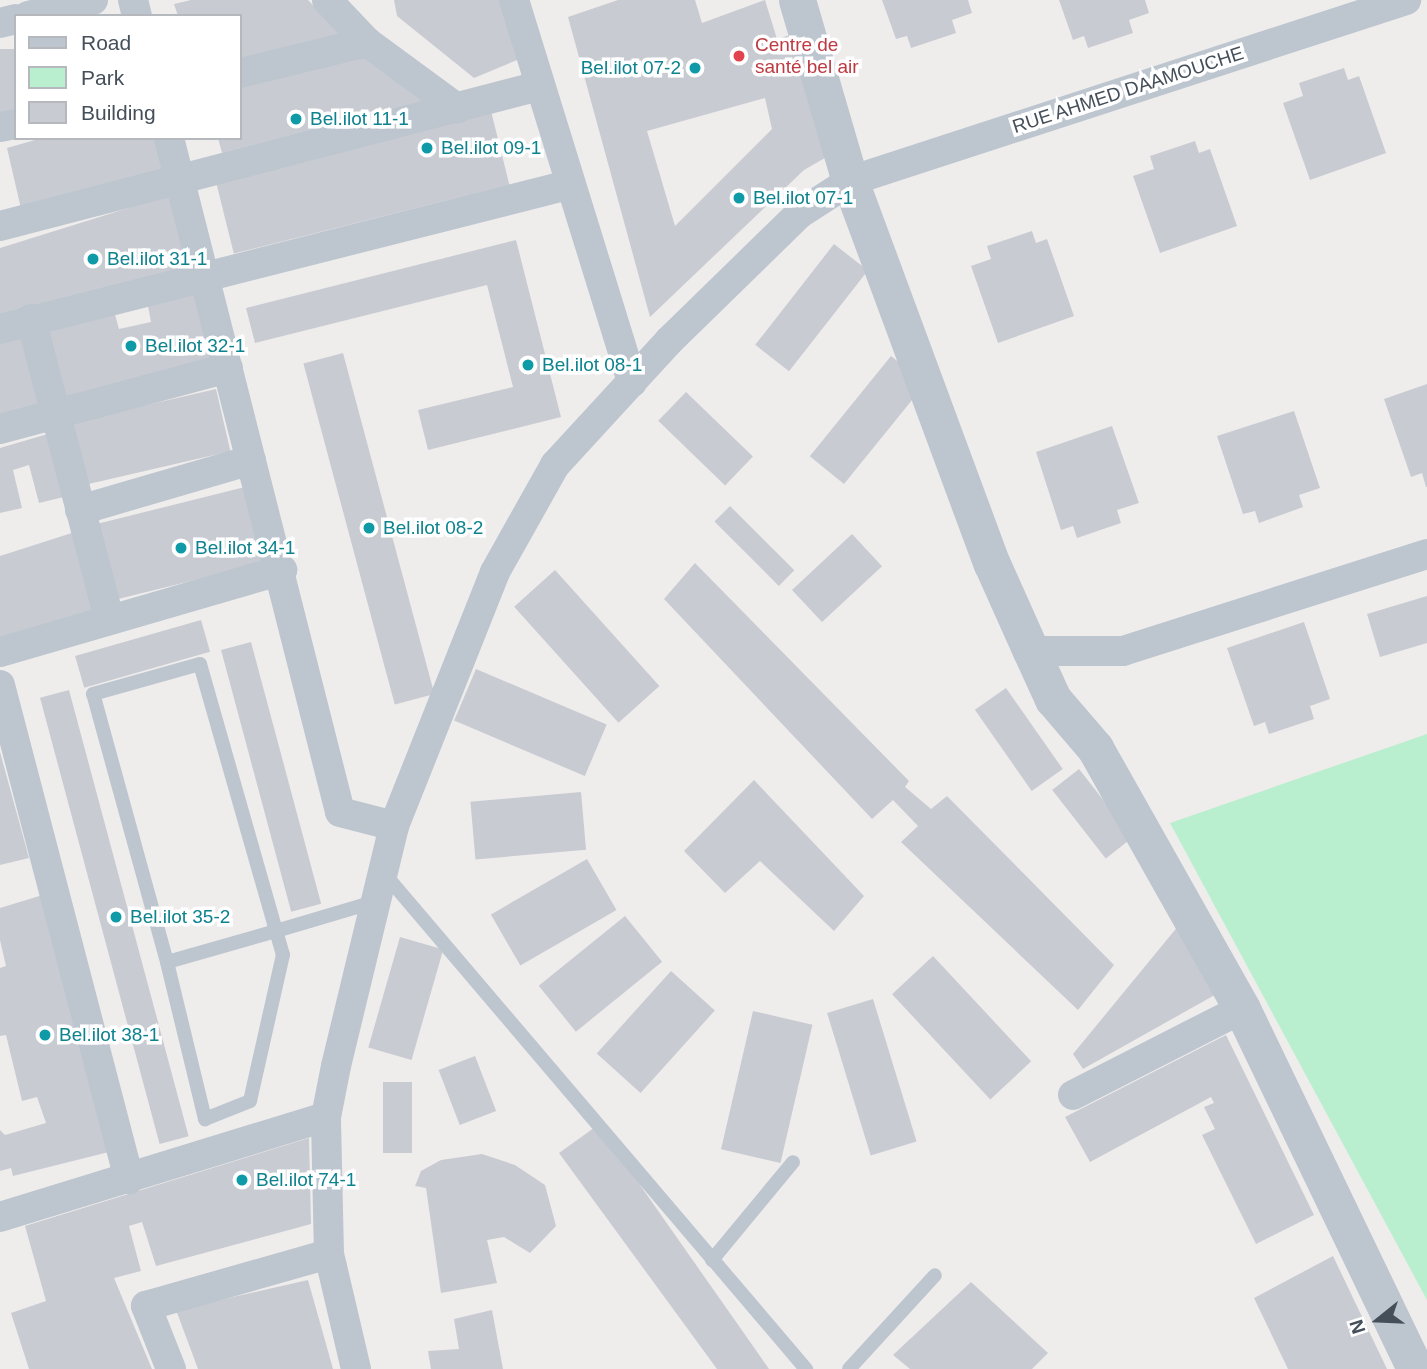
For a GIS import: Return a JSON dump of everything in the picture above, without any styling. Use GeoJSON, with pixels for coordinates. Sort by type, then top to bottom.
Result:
{"type":"FeatureCollection","features":[{"type":"Feature","properties":{"kind":"street"},"geometry":{"type":"LineString","coordinates":[[327,0],[366,42],[457,108]]}},
{"type":"Feature","properties":{"kind":"street"},"geometry":{"type":"LineString","coordinates":[[514,0],[568,185],[632,382]]}},
{"type":"Feature","properties":{"kind":"street"},"geometry":{"type":"LineString","coordinates":[[797,0],[850,181],[992,564],[1031,651],[1053,699],[1095,748],[1242,1009],[1415,1369]]}},
{"type":"Feature","properties":{"kind":"street","name":"RUE AHMED DAAMOUCHE"},"geometry":{"type":"LineString","coordinates":[[356,1369],[329,1254],[326,1117],[374,902],[394,826],[495,572],[555,466],[632,382],[799,214],[850,181],[1406,0]]}},
{"type":"Feature","properties":{"kind":"street"},"geometry":{"type":"LineString","coordinates":[[35,14],[84,1]]}},
{"type":"Feature","properties":{"kind":"street"},"geometry":{"type":"LineString","coordinates":[[242,73],[366,42]]}},
{"type":"Feature","properties":{"kind":"street"},"geometry":{"type":"LineString","coordinates":[[0,225],[539,86]]}},
{"type":"Feature","properties":{"kind":"street"},"geometry":{"type":"LineString","coordinates":[[170,140],[207,277],[251,460],[282,570],[340,812],[394,826]]}},
{"type":"Feature","properties":{"kind":"street"},"geometry":{"type":"LineString","coordinates":[[0,329],[568,185]]}},
{"type":"Feature","properties":{"kind":"street"},"geometry":{"type":"LineString","coordinates":[[31,320],[109,619]]}},
{"type":"Feature","properties":{"kind":"street"},"geometry":{"type":"LineString","coordinates":[[0,429],[228,368]]}},
{"type":"Feature","properties":{"kind":"street"},"geometry":{"type":"LineString","coordinates":[[80,510],[251,460]]}},
{"type":"Feature","properties":{"kind":"street"},"geometry":{"type":"LineString","coordinates":[[1031,651],[1123,651],[1427,554]]}},
{"type":"Feature","properties":{"kind":"street"},"geometry":{"type":"LineString","coordinates":[[0,652],[282,570]]}},
{"type":"Feature","properties":{"kind":"street"},"geometry":{"type":"LineString","coordinates":[[0,685],[129,1179]]}},
{"type":"Feature","properties":{"kind":"street"},"geometry":{"type":"LineString","coordinates":[[1073,1095],[1242,1009]]}},
{"type":"Feature","properties":{"kind":"street"},"geometry":{"type":"LineString","coordinates":[[0,1217],[326,1117]]}},
{"type":"Feature","properties":{"kind":"street"},"geometry":{"type":"LineString","coordinates":[[171,1369],[146,1306],[329,1254]]}},
{"type":"Feature","properties":{"kind":"lane"},"geometry":{"type":"LineString","coordinates":[[200,664],[282,955],[250,1101],[205,1119],[167,962],[93,694],[200,664]]}},
{"type":"Feature","properties":{"kind":"lane"},"geometry":{"type":"LineString","coordinates":[[382,869],[806,1369]]}},
{"type":"Feature","properties":{"kind":"lane"},"geometry":{"type":"LineString","coordinates":[[167,962],[374,902]]}},
{"type":"Feature","properties":{"kind":"lane"},"geometry":{"type":"LineString","coordinates":[[712,1260],[793,1162]]}},
{"type":"Feature","properties":{"kind":"lane"},"geometry":{"type":"LineString","coordinates":[[849,1369],[935,1275]]}},
{"type":"Feature","properties":{"kind":"green space"},"geometry":{"type":"Polygon","coordinates":[[[1427,734],[1427,1300],[1170,823],[1427,734]]]}},
{"type":"Feature","properties":{"kind":"building"},"geometry":{"type":"Polygon","coordinates":[[[191,0],[308,0],[341,35],[242,60],[242,14],[177,14],[174,4],[191,0]]]}},
{"type":"Feature","properties":{"kind":"building"},"geometry":{"type":"Polygon","coordinates":[[[394,0],[505,0],[522,58],[474,78],[397,16],[394,0]]]}},
{"type":"Feature","properties":{"kind":"building","name":"Bel.ilot 07-2"},"geometry":{"type":"Polygon","coordinates":[[[618,0],[695,0],[702,23],[765,0],[777,39],[799,32],[830,155],[804,170],[650,317],[568,17],[618,0]],[[765,98],[647,131],[675,226],[772,129],[765,98]]]}},
{"type":"Feature","properties":{"kind":"building"},"geometry":{"type":"Polygon","coordinates":[[[882,0],[968,0],[972,13],[952,20],[956,33],[911,48],[907,36],[896,39],[882,0]]]}},
{"type":"Feature","properties":{"kind":"building"},"geometry":{"type":"Polygon","coordinates":[[[1059,0],[1145,0],[1149,13],[1129,20],[1133,33],[1088,48],[1084,36],[1073,40],[1059,0]]]}},
{"type":"Feature","properties":{"kind":"building"},"geometry":{"type":"Polygon","coordinates":[[[0,49],[14,49],[14,116],[0,116],[0,49]]]}},
{"type":"Feature","properties":{"kind":"building","name":"Bel.ilot 11-1"},"geometry":{"type":"Polygon","coordinates":[[[369,54],[425,101],[222,153],[219,140],[242,140],[242,86],[369,54]]]}},
{"type":"Feature","properties":{"kind":"building"},"geometry":{"type":"Polygon","coordinates":[[[1344,68],[1348,80],[1359,76],[1386,153],[1310,180],[1283,103],[1303,96],[1299,83],[1344,68]]]}},
{"type":"Feature","properties":{"kind":"building","name":"Bel.ilot 09-1"},"geometry":{"type":"Polygon","coordinates":[[[491,111],[509,185],[234,253],[215,180],[491,111]]]}},
{"type":"Feature","properties":{"kind":"building"},"geometry":{"type":"Polygon","coordinates":[[[35,140],[157,140],[166,176],[22,213],[7,148],[35,140]]]}},
{"type":"Feature","properties":{"kind":"building"},"geometry":{"type":"Polygon","coordinates":[[[1195,141],[1199,153],[1210,149],[1237,226],[1160,253],[1133,176],[1154,169],[1150,156],[1195,141]]]}},
{"type":"Feature","properties":{"kind":"building","name":"Bel.ilot 31-1"},"geometry":{"type":"Polygon","coordinates":[[[170,195],[189,270],[0,322],[0,248],[170,195]]]}},
{"type":"Feature","properties":{"kind":"building"},"geometry":{"type":"Polygon","coordinates":[[[1032,231],[1036,243],[1047,239],[1074,316],[998,343],[971,266],[991,259],[987,246],[1032,231]]]}},
{"type":"Feature","properties":{"kind":"building","name":"Bel.ilot 08-1"},"geometry":{"type":"Polygon","coordinates":[[[516,240],[561,417],[428,450],[418,410],[513,387],[487,285],[255,343],[246,308],[516,240]]]}},
{"type":"Feature","properties":{"kind":"building"},"geometry":{"type":"Polygon","coordinates":[[[834,244],[868,270],[789,371],[755,345],[834,244]]]}},
{"type":"Feature","properties":{"kind":"building","name":"Bel.ilot 32-1"},"geometry":{"type":"Polygon","coordinates":[[[197,291],[213,363],[66,401],[48,328],[114,311],[119,329],[151,322],[148,306],[197,291]]]}},
{"type":"Feature","properties":{"kind":"building"},"geometry":{"type":"Polygon","coordinates":[[[22,334],[39,405],[0,417],[0,340],[22,334]]]}},
{"type":"Feature","properties":{"kind":"building","name":"Bel.ilot 08-2"},"geometry":{"type":"Polygon","coordinates":[[[343,353],[434,694],[395,705],[303,364],[343,353]]]}},
{"type":"Feature","properties":{"kind":"building"},"geometry":{"type":"Polygon","coordinates":[[[891,356],[925,384],[844,484],[810,456],[891,356]]]}},
{"type":"Feature","properties":{"kind":"building"},"geometry":{"type":"Polygon","coordinates":[[[1427,384],[1426,487],[1422,473],[1411,477],[1384,399],[1427,384]]]}},
{"type":"Feature","properties":{"kind":"building"},"geometry":{"type":"Polygon","coordinates":[[[216,389],[230,451],[84,485],[70,423],[216,389]]]}},
{"type":"Feature","properties":{"kind":"building"},"geometry":{"type":"Polygon","coordinates":[[[686,392],[753,457],[725,485],[658,421],[686,392]]]}},
{"type":"Feature","properties":{"kind":"building"},"geometry":{"type":"Polygon","coordinates":[[[1294,411],[1320,488],[1299,495],[1303,507],[1259,523],[1255,511],[1243,514],[1217,436],[1294,411]]]}},
{"type":"Feature","properties":{"kind":"building"},"geometry":{"type":"Polygon","coordinates":[[[1112,426],[1139,503],[1117,510],[1121,523],[1077,538],[1073,526],[1061,530],[1036,452],[1112,426]]]}},
{"type":"Feature","properties":{"kind":"building"},"geometry":{"type":"Polygon","coordinates":[[[51,433],[68,496],[39,503],[29,465],[13,470],[22,508],[0,513],[0,448],[51,433]]]}},
{"type":"Feature","properties":{"kind":"building","name":"Bel.ilot 34-1"},"geometry":{"type":"Polygon","coordinates":[[[245,487],[264,563],[115,600],[97,524],[245,487]]]}},
{"type":"Feature","properties":{"kind":"building"},"geometry":{"type":"Polygon","coordinates":[[[730,506],[794,570],[779,586],[714,522],[730,506]]]}},
{"type":"Feature","properties":{"kind":"building"},"geometry":{"type":"Polygon","coordinates":[[[78,531],[100,612],[0,637],[0,556],[78,531]]]}},
{"type":"Feature","properties":{"kind":"building"},"geometry":{"type":"Polygon","coordinates":[[[852,534],[882,566],[822,622],[792,590],[852,534]]]}},
{"type":"Feature","properties":{"kind":"building"},"geometry":{"type":"Polygon","coordinates":[[[695,563],[909,781],[905,787],[931,809],[947,796],[1114,965],[1078,1010],[901,842],[918,826],[893,800],[872,819],[664,599],[695,563]]]}},
{"type":"Feature","properties":{"kind":"building"},"geometry":{"type":"Polygon","coordinates":[[[555,570],[659,686],[619,723],[514,607],[555,570]]]}},
{"type":"Feature","properties":{"kind":"building"},"geometry":{"type":"Polygon","coordinates":[[[1427,596],[1427,643],[1380,657],[1367,614],[1427,596]]]}},
{"type":"Feature","properties":{"kind":"building"},"geometry":{"type":"Polygon","coordinates":[[[201,620],[210,652],[84,688],[75,656],[201,620]]]}},
{"type":"Feature","properties":{"kind":"building"},"geometry":{"type":"Polygon","coordinates":[[[1304,622],[1330,699],[1310,706],[1314,719],[1269,734],[1265,722],[1254,726],[1227,648],[1304,622]]]}},
{"type":"Feature","properties":{"kind":"building"},"geometry":{"type":"Polygon","coordinates":[[[251,642],[321,904],[291,912],[221,650],[251,642]]]}},
{"type":"Feature","properties":{"kind":"building"},"geometry":{"type":"Polygon","coordinates":[[[476,669],[607,724],[585,776],[454,721],[476,669]]]}},
{"type":"Feature","properties":{"kind":"building"},"geometry":{"type":"Polygon","coordinates":[[[1006,688],[1063,769],[1032,791],[975,710],[1006,688]]]}},
{"type":"Feature","properties":{"kind":"building","name":"Bel.ilot 35-2"},"geometry":{"type":"Polygon","coordinates":[[[69,690],[189,1136],[160,1144],[40,698],[69,690]]]}},
{"type":"Feature","properties":{"kind":"building"},"geometry":{"type":"Polygon","coordinates":[[[0,752],[29,858],[0,865],[0,752]]]}},
{"type":"Feature","properties":{"kind":"building"},"geometry":{"type":"Polygon","coordinates":[[[1079,769],[1133,838],[1106,858],[1052,790],[1079,769]]]}},
{"type":"Feature","properties":{"kind":"building"},"geometry":{"type":"Polygon","coordinates":[[[754,780],[864,896],[834,931],[760,861],[725,893],[684,851],[754,780]]]}},
{"type":"Feature","properties":{"kind":"building"},"geometry":{"type":"Polygon","coordinates":[[[581,792],[586,850],[475,859],[470,802],[581,792]]]}},
{"type":"Feature","properties":{"kind":"building"},"geometry":{"type":"Polygon","coordinates":[[[587,859],[616,910],[520,966],[491,914],[587,859]]]}},
{"type":"Feature","properties":{"kind":"building","name":"Bel.ilot 38-1"},"geometry":{"type":"Polygon","coordinates":[[[46,894],[113,1151],[13,1176],[11,1168],[0,1171],[0,1130],[5,1135],[46,1123],[37,1097],[22,1101],[6,1035],[0,1036],[0,968],[6,966],[0,940],[0,908],[46,894]]]}},
{"type":"Feature","properties":{"kind":"building"},"geometry":{"type":"Polygon","coordinates":[[[1188,914],[1229,987],[1083,1069],[1073,1054],[1188,914]]]}},
{"type":"Feature","properties":{"kind":"building"},"geometry":{"type":"Polygon","coordinates":[[[625,916],[662,962],[576,1032],[539,986],[625,916]]]}},
{"type":"Feature","properties":{"kind":"building"},"geometry":{"type":"Polygon","coordinates":[[[400,937],[443,949],[412,1060],[368,1048],[400,937]]]}},
{"type":"Feature","properties":{"kind":"building"},"geometry":{"type":"Polygon","coordinates":[[[933,956],[1031,1061],[990,1100],[892,994],[933,956]]]}},
{"type":"Feature","properties":{"kind":"building"},"geometry":{"type":"Polygon","coordinates":[[[671,971],[715,1010],[641,1093],[597,1053],[671,971]]]}},
{"type":"Feature","properties":{"kind":"building"},"geometry":{"type":"Polygon","coordinates":[[[873,999],[917,1141],[871,1156],[827,1013],[873,999]]]}},
{"type":"Feature","properties":{"kind":"building"},"geometry":{"type":"Polygon","coordinates":[[[753,1011],[812,1025],[780,1163],[721,1149],[753,1011]]]}},
{"type":"Feature","properties":{"kind":"building"},"geometry":{"type":"Polygon","coordinates":[[[1226,1035],[1314,1215],[1256,1244],[1202,1135],[1215,1129],[1204,1107],[1214,1103],[1211,1097],[1090,1162],[1065,1117],[1226,1035]]]}},
{"type":"Feature","properties":{"kind":"building"},"geometry":{"type":"Polygon","coordinates":[[[475,1056],[496,1111],[460,1125],[439,1070],[475,1056]]]}},
{"type":"Feature","properties":{"kind":"building"},"geometry":{"type":"Polygon","coordinates":[[[383,1082],[412,1082],[412,1153],[383,1153],[383,1082]]]}},
{"type":"Feature","properties":{"kind":"building"},"geometry":{"type":"Polygon","coordinates":[[[598,1125],[769,1369],[717,1369],[559,1153],[598,1125]]]}},
{"type":"Feature","properties":{"kind":"building","name":"Bel.ilot 74-1"},"geometry":{"type":"Polygon","coordinates":[[[309,1138],[311,1224],[156,1266],[142,1222],[129,1226],[141,1271],[114,1278],[152,1369],[29,1369],[11,1313],[46,1301],[25,1226],[309,1138]]]}},
{"type":"Feature","properties":{"kind":"building"},"geometry":{"type":"Polygon","coordinates":[[[482,1154],[515,1165],[545,1185],[556,1226],[530,1253],[504,1237],[487,1240],[497,1283],[441,1293],[426,1188],[415,1186],[421,1171],[441,1160],[482,1154]]]}},
{"type":"Feature","properties":{"kind":"building"},"geometry":{"type":"Polygon","coordinates":[[[1333,1256],[1387,1369],[1288,1369],[1254,1298],[1333,1256]]]}},
{"type":"Feature","properties":{"kind":"building"},"geometry":{"type":"Polygon","coordinates":[[[308,1280],[333,1369],[198,1369],[176,1310],[308,1280]]]}},
{"type":"Feature","properties":{"kind":"building"},"geometry":{"type":"Polygon","coordinates":[[[971,1282],[1048,1353],[1032,1369],[910,1369],[893,1355],[971,1282]]]}},
{"type":"Feature","properties":{"kind":"building"},"geometry":{"type":"Polygon","coordinates":[[[492,1310],[503,1369],[431,1369],[428,1351],[459,1349],[454,1319],[492,1310]]]}},
{"type":"Feature","properties":{"kind":"place","name":"Centre de santé bel air"},"geometry":{"type":"Point","coordinates":[739,56]}},
{"type":"Feature","properties":{"kind":"place","name":"Bel.ilot 07-2"},"geometry":{"type":"Point","coordinates":[695,68]}},
{"type":"Feature","properties":{"kind":"place","name":"Bel.ilot 11-1"},"geometry":{"type":"Point","coordinates":[296,119]}},
{"type":"Feature","properties":{"kind":"place","name":"Bel.ilot 09-1"},"geometry":{"type":"Point","coordinates":[427,148]}},
{"type":"Feature","properties":{"kind":"place","name":"Bel.ilot 07-1"},"geometry":{"type":"Point","coordinates":[739,198]}},
{"type":"Feature","properties":{"kind":"place","name":"Bel.ilot 31-1"},"geometry":{"type":"Point","coordinates":[93,259]}},
{"type":"Feature","properties":{"kind":"place","name":"Bel.ilot 32-1"},"geometry":{"type":"Point","coordinates":[131,346]}},
{"type":"Feature","properties":{"kind":"place","name":"Bel.ilot 08-1"},"geometry":{"type":"Point","coordinates":[528,365]}},
{"type":"Feature","properties":{"kind":"place","name":"Bel.ilot 08-2"},"geometry":{"type":"Point","coordinates":[369,528]}},
{"type":"Feature","properties":{"kind":"place","name":"Bel.ilot 34-1"},"geometry":{"type":"Point","coordinates":[181,548]}},
{"type":"Feature","properties":{"kind":"place","name":"Bel.ilot 35-2"},"geometry":{"type":"Point","coordinates":[116,917]}},
{"type":"Feature","properties":{"kind":"place","name":"Bel.ilot 38-1"},"geometry":{"type":"Point","coordinates":[45,1035]}},
{"type":"Feature","properties":{"kind":"place","name":"Bel.ilot 74-1"},"geometry":{"type":"Point","coordinates":[242,1180]}}]}
